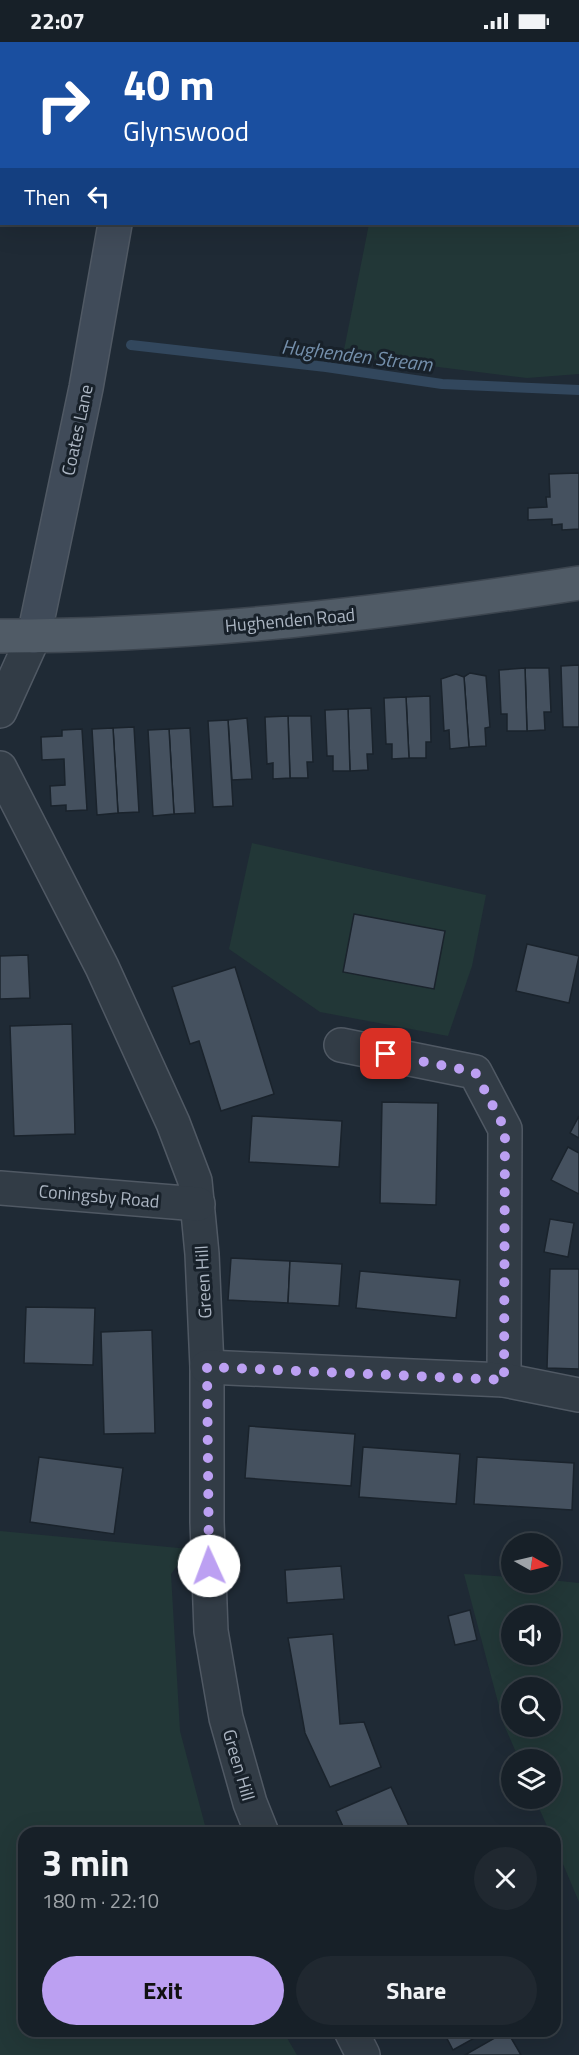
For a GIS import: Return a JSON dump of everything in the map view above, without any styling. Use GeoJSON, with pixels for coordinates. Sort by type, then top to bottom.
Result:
{"type":"FeatureCollection","features":[{"type":"Feature","properties":{"kind":"main road","name":"Hughenden Road"},"geometry":{"type":"LineString","coordinates":[[0,636],[156,632],[281,622],[428,607],[579,583]]}},
{"type":"Feature","properties":{"kind":"street","name":"Coates Lane"},"geometry":{"type":"LineString","coordinates":[[34,636],[86,388],[115,225]]}},
{"type":"Feature","properties":{"kind":"street"},"geometry":{"type":"LineString","coordinates":[[0,711],[34,636]]}},
{"type":"Feature","properties":{"kind":"street","name":"Green Hill"},"geometry":{"type":"LineString","coordinates":[[0,768],[102,966],[188,1158],[198,1204],[207,1367],[207,1522],[211,1632],[225,1718],[250,1803],[260,1827]]}},
{"type":"Feature","properties":{"kind":"street"},"geometry":{"type":"LineString","coordinates":[[342,1045],[475,1072],[505,1129],[504,1380]]}},
{"type":"Feature","properties":{"kind":"street","name":"Coningsby Road"},"geometry":{"type":"LineString","coordinates":[[0,1188],[198,1204]]}},
{"type":"Feature","properties":{"kind":"street"},"geometry":{"type":"LineString","coordinates":[[207,1367],[504,1380],[579,1395]]}},
{"type":"Feature","properties":{"kind":"street"},"geometry":{"type":"LineString","coordinates":[[354,2037],[363,2055]]}},
{"type":"Feature","properties":{"kind":"green space"},"geometry":{"type":"Polygon","coordinates":[[[369,225],[579,225],[579,374],[527,378],[343,355],[369,225]]]}},
{"type":"Feature","properties":{"kind":"green space"},"geometry":{"type":"Polygon","coordinates":[[[252,843],[486,895],[472,966],[448,1036],[320,1012],[229,949],[252,843]]]}},
{"type":"Feature","properties":{"kind":"green space"},"geometry":{"type":"Polygon","coordinates":[[[0,1531],[189,1549],[171,1574],[180,1731],[205,1827],[18,1827],[18,2037],[286,2037],[297,2055],[0,2055],[0,1531]]]}},
{"type":"Feature","properties":{"kind":"green space"},"geometry":{"type":"Polygon","coordinates":[[[464,1574],[501,1576],[501,1593],[561,1593],[561,1581],[579,1583],[579,1902],[561,1859],[561,1827],[547,1827],[539,1809],[561,1809],[561,1749],[515,1749],[509,1737],[561,1737],[561,1677],[501,1677],[501,1714],[464,1574]]]}},
{"type":"Feature","properties":{"kind":"building"},"geometry":{"type":"Polygon","coordinates":[[[579,473],[579,529],[562,530],[562,524],[552,525],[552,519],[528,520],[528,508],[547,507],[546,497],[550,497],[549,474],[579,473]]]}},
{"type":"Feature","properties":{"kind":"building"},"geometry":{"type":"Polygon","coordinates":[[[579,665],[579,727],[563,727],[561,666],[579,665]]]}},
{"type":"Feature","properties":{"kind":"building"},"geometry":{"type":"Polygon","coordinates":[[[525,668],[549,668],[551,712],[544,712],[545,730],[527,731],[525,668]]]}},
{"type":"Feature","properties":{"kind":"building"},"geometry":{"type":"Polygon","coordinates":[[[525,668],[527,731],[507,731],[507,714],[501,714],[499,670],[525,668]]]}},
{"type":"Feature","properties":{"kind":"building"},"geometry":{"type":"Polygon","coordinates":[[[470,673],[486,676],[490,727],[485,728],[486,746],[469,747],[464,677],[470,673]]]}},
{"type":"Feature","properties":{"kind":"building"},"geometry":{"type":"Polygon","coordinates":[[[456,674],[464,677],[469,747],[450,749],[449,730],[444,731],[441,679],[456,674]]]}},
{"type":"Feature","properties":{"kind":"building"},"geometry":{"type":"Polygon","coordinates":[[[430,696],[431,742],[426,742],[426,758],[409,758],[406,697],[430,696]]]}},
{"type":"Feature","properties":{"kind":"building"},"geometry":{"type":"Polygon","coordinates":[[[406,697],[409,758],[392,759],[392,744],[386,744],[384,698],[406,697]]]}},
{"type":"Feature","properties":{"kind":"building"},"geometry":{"type":"Polygon","coordinates":[[[371,708],[373,754],[367,754],[368,770],[350,771],[348,709],[371,708]]]}},
{"type":"Feature","properties":{"kind":"building"},"geometry":{"type":"Polygon","coordinates":[[[348,709],[350,771],[333,771],[333,756],[327,756],[325,710],[348,709]]]}},
{"type":"Feature","properties":{"kind":"building"},"geometry":{"type":"Polygon","coordinates":[[[288,716],[311,716],[313,762],[307,762],[308,778],[290,778],[288,716]]]}},
{"type":"Feature","properties":{"kind":"building"},"geometry":{"type":"Polygon","coordinates":[[[288,716],[290,778],[273,779],[273,763],[267,764],[265,717],[288,716]]]}},
{"type":"Feature","properties":{"kind":"building"},"geometry":{"type":"Polygon","coordinates":[[[247,718],[252,779],[232,780],[228,720],[247,718]]]}},
{"type":"Feature","properties":{"kind":"building"},"geometry":{"type":"Polygon","coordinates":[[[228,720],[233,806],[213,807],[208,721],[228,720]]]}},
{"type":"Feature","properties":{"kind":"building"},"geometry":{"type":"Polygon","coordinates":[[[134,727],[139,812],[118,813],[113,728],[134,727]]]}},
{"type":"Feature","properties":{"kind":"building"},"geometry":{"type":"Polygon","coordinates":[[[113,728],[118,813],[97,815],[92,729],[113,728]]]}},
{"type":"Feature","properties":{"kind":"building"},"geometry":{"type":"Polygon","coordinates":[[[190,728],[195,813],[174,814],[169,729],[190,728]]]}},
{"type":"Feature","properties":{"kind":"building"},"geometry":{"type":"Polygon","coordinates":[[[82,729],[87,810],[66,811],[66,805],[51,806],[50,786],[65,785],[64,759],[42,760],[41,737],[62,736],[62,730],[82,729]]]}},
{"type":"Feature","properties":{"kind":"building"},"geometry":{"type":"Polygon","coordinates":[[[169,729],[174,814],[153,816],[148,730],[169,729]]]}},
{"type":"Feature","properties":{"kind":"building"},"geometry":{"type":"Polygon","coordinates":[[[354,914],[445,931],[434,989],[343,972],[354,914]]]}},
{"type":"Feature","properties":{"kind":"building"},"geometry":{"type":"Polygon","coordinates":[[[527,944],[579,956],[569,1003],[516,991],[527,944]]]}},
{"type":"Feature","properties":{"kind":"building"},"geometry":{"type":"Polygon","coordinates":[[[28,955],[30,998],[0,999],[0,956],[28,955]]]}},
{"type":"Feature","properties":{"kind":"building"},"geometry":{"type":"Polygon","coordinates":[[[235,967],[274,1094],[221,1111],[199,1041],[190,1044],[172,987],[235,967]]]}},
{"type":"Feature","properties":{"kind":"building"},"geometry":{"type":"Polygon","coordinates":[[[72,1024],[75,1134],[14,1136],[10,1026],[72,1024]]]}},
{"type":"Feature","properties":{"kind":"building"},"geometry":{"type":"Polygon","coordinates":[[[382,1102],[438,1103],[436,1205],[380,1203],[382,1102]]]}},
{"type":"Feature","properties":{"kind":"building"},"geometry":{"type":"Polygon","coordinates":[[[252,1116],[342,1121],[339,1167],[249,1162],[252,1116]]]}},
{"type":"Feature","properties":{"kind":"building"},"geometry":{"type":"Polygon","coordinates":[[[579,1116],[579,1138],[570,1133],[579,1116]]]}},
{"type":"Feature","properties":{"kind":"building"},"geometry":{"type":"Polygon","coordinates":[[[568,1147],[579,1153],[579,1194],[551,1180],[568,1147]]]}},
{"type":"Feature","properties":{"kind":"building"},"geometry":{"type":"Polygon","coordinates":[[[550,1219],[574,1223],[568,1257],[544,1252],[550,1219]]]}},
{"type":"Feature","properties":{"kind":"building"},"geometry":{"type":"Polygon","coordinates":[[[231,1258],[290,1261],[288,1303],[228,1300],[231,1258]]]}},
{"type":"Feature","properties":{"kind":"building"},"geometry":{"type":"Polygon","coordinates":[[[290,1261],[342,1264],[339,1306],[288,1303],[290,1261]]]}},
{"type":"Feature","properties":{"kind":"building"},"geometry":{"type":"Polygon","coordinates":[[[550,1269],[579,1269],[579,1369],[547,1368],[550,1269]]]}},
{"type":"Feature","properties":{"kind":"building"},"geometry":{"type":"Polygon","coordinates":[[[360,1271],[460,1280],[456,1318],[356,1308],[360,1271]]]}},
{"type":"Feature","properties":{"kind":"building"},"geometry":{"type":"Polygon","coordinates":[[[26,1307],[95,1308],[93,1365],[24,1363],[26,1307]]]}},
{"type":"Feature","properties":{"kind":"building"},"geometry":{"type":"Polygon","coordinates":[[[152,1330],[155,1433],[104,1434],[101,1332],[152,1330]]]}},
{"type":"Feature","properties":{"kind":"building"},"geometry":{"type":"Polygon","coordinates":[[[249,1426],[355,1434],[351,1486],[245,1478],[249,1426]]]}},
{"type":"Feature","properties":{"kind":"building"},"geometry":{"type":"Polygon","coordinates":[[[363,1447],[460,1454],[456,1504],[359,1497],[363,1447]]]}},
{"type":"Feature","properties":{"kind":"building"},"geometry":{"type":"Polygon","coordinates":[[[39,1457],[123,1468],[114,1534],[30,1522],[39,1457]]]}},
{"type":"Feature","properties":{"kind":"building"},"geometry":{"type":"Polygon","coordinates":[[[477,1457],[574,1463],[572,1510],[474,1504],[477,1457]]]}},
{"type":"Feature","properties":{"kind":"building"},"geometry":{"type":"Polygon","coordinates":[[[341,1566],[344,1599],[287,1603],[285,1570],[341,1566]]]}},
{"type":"Feature","properties":{"kind":"building"},"geometry":{"type":"Polygon","coordinates":[[[470,1610],[477,1640],[455,1645],[448,1616],[470,1610]]]}},
{"type":"Feature","properties":{"kind":"building"},"geometry":{"type":"Polygon","coordinates":[[[333,1634],[340,1724],[364,1722],[381,1767],[330,1787],[305,1733],[288,1638],[333,1634]]]}},
{"type":"Feature","properties":{"kind":"building"},"geometry":{"type":"Polygon","coordinates":[[[391,1787],[409,1827],[343,1827],[336,1811],[391,1787]]]}},
{"type":"Feature","properties":{"kind":"building"},"geometry":{"type":"Polygon","coordinates":[[[446,2037],[476,2037],[453,2050],[446,2037]]]}},
{"type":"Feature","properties":{"kind":"building"},"geometry":{"type":"Polygon","coordinates":[[[496,2037],[510,2037],[521,2055],[465,2055],[496,2037]]]}},
{"type":"Feature","properties":{"kind":"waterway","name":"Hughenden Stream"},"geometry":{"type":"LineString","coordinates":[[131,345],[326,367],[442,384],[579,390]]}},
{"type":"Feature","properties":{"kind":"route"},"geometry":{"type":"LineString","coordinates":[[209,1566],[207,1367],[504,1380],[505,1129],[475,1072],[386,1054]]}}]}
